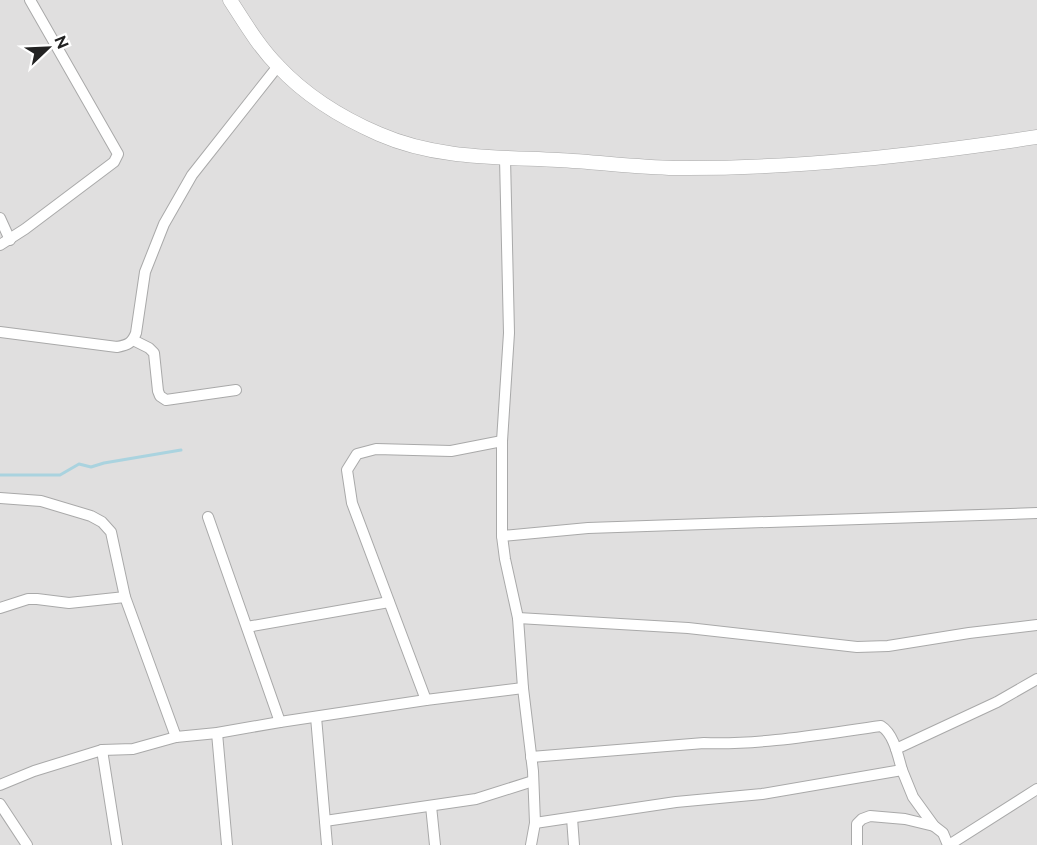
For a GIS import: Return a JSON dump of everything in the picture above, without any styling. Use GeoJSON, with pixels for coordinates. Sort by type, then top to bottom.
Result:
{"type":"FeatureCollection","features":[{"type":"Feature","properties":{"kind":"street"},"geometry":{"type":"LineString","coordinates":[[0,218],[5,243],[114,162],[118,154],[30,0]]}},
{"type":"Feature","properties":{"kind":"street"},"geometry":{"type":"LineString","coordinates":[[230,0],[250,31],[278,66],[316,99],[344,117],[380,134],[413,147],[450,154],[646,167],[701,167],[883,158],[1037,137]]}},
{"type":"Feature","properties":{"kind":"street"},"geometry":{"type":"LineString","coordinates":[[0,332],[117,347],[134,340],[145,272],[164,224],[192,175],[278,66]]}},
{"type":"Feature","properties":{"kind":"street"},"geometry":{"type":"LineString","coordinates":[[505,158],[509,333],[502,441],[502,536],[518,618],[522,688],[533,781],[535,823],[531,845]]}},
{"type":"Feature","properties":{"kind":"street"},"geometry":{"type":"LineString","coordinates":[[134,340],[149,348],[153,353],[158,391],[160,396],[166,400],[236,390]]}},
{"type":"Feature","properties":{"kind":"street"},"geometry":{"type":"LineString","coordinates":[[426,699],[352,503],[347,470],[357,454],[376,449],[452,451],[502,441]]}},
{"type":"Feature","properties":{"kind":"street"},"geometry":{"type":"LineString","coordinates":[[0,498],[41,501],[91,516],[102,522],[111,532],[125,597],[176,737]]}},
{"type":"Feature","properties":{"kind":"street"},"geometry":{"type":"LineString","coordinates":[[502,536],[588,528],[1037,513]]}},
{"type":"Feature","properties":{"kind":"street"},"geometry":{"type":"LineString","coordinates":[[208,517],[280,722]]}},
{"type":"Feature","properties":{"kind":"street"},"geometry":{"type":"LineString","coordinates":[[0,608],[28,599],[69,603],[125,597]]}},
{"type":"Feature","properties":{"kind":"street"},"geometry":{"type":"LineString","coordinates":[[247,627],[389,602]]}},
{"type":"Feature","properties":{"kind":"street"},"geometry":{"type":"LineString","coordinates":[[518,618],[688,628],[857,647],[888,646],[1037,625]]}},
{"type":"Feature","properties":{"kind":"street"},"geometry":{"type":"LineString","coordinates":[[896,749],[997,702],[1037,679]]}},
{"type":"Feature","properties":{"kind":"street"},"geometry":{"type":"LineString","coordinates":[[0,785],[34,771],[102,750],[134,749],[176,737],[217,733],[426,699],[522,688]]}},
{"type":"Feature","properties":{"kind":"street"},"geometry":{"type":"LineString","coordinates":[[315,717],[327,845]]}},
{"type":"Feature","properties":{"kind":"street"},"geometry":{"type":"LineString","coordinates":[[531,757],[694,744],[729,744],[806,737],[881,726],[888,732],[896,749],[913,797],[934,826],[943,833],[948,845],[1037,789]]}},
{"type":"Feature","properties":{"kind":"street"},"geometry":{"type":"LineString","coordinates":[[217,733],[227,845]]}},
{"type":"Feature","properties":{"kind":"street"},"geometry":{"type":"LineString","coordinates":[[102,750],[117,845]]}},
{"type":"Feature","properties":{"kind":"street"},"geometry":{"type":"LineString","coordinates":[[535,823],[676,802],[762,794],[902,770]]}},
{"type":"Feature","properties":{"kind":"street"},"geometry":{"type":"LineString","coordinates":[[325,821],[476,799],[533,781]]}},
{"type":"Feature","properties":{"kind":"street"},"geometry":{"type":"LineString","coordinates":[[0,804],[27,845]]}},
{"type":"Feature","properties":{"kind":"street"},"geometry":{"type":"LineString","coordinates":[[431,806],[435,845]]}},
{"type":"Feature","properties":{"kind":"street"},"geometry":{"type":"LineString","coordinates":[[857,845],[857,824],[870,816],[905,819],[934,826]]}},
{"type":"Feature","properties":{"kind":"street"},"geometry":{"type":"LineString","coordinates":[[572,818],[574,845]]}},
{"type":"Feature","properties":{"kind":"shaded area"},"geometry":{"type":"Polygon","coordinates":[[[0,0],[1037,0],[1037,845],[0,845],[0,0]]]}},
{"type":"Feature","properties":{"kind":"waterway"},"geometry":{"type":"LineString","coordinates":[[0,475],[60,475],[79,464],[91,467],[181,450]]}}]}
